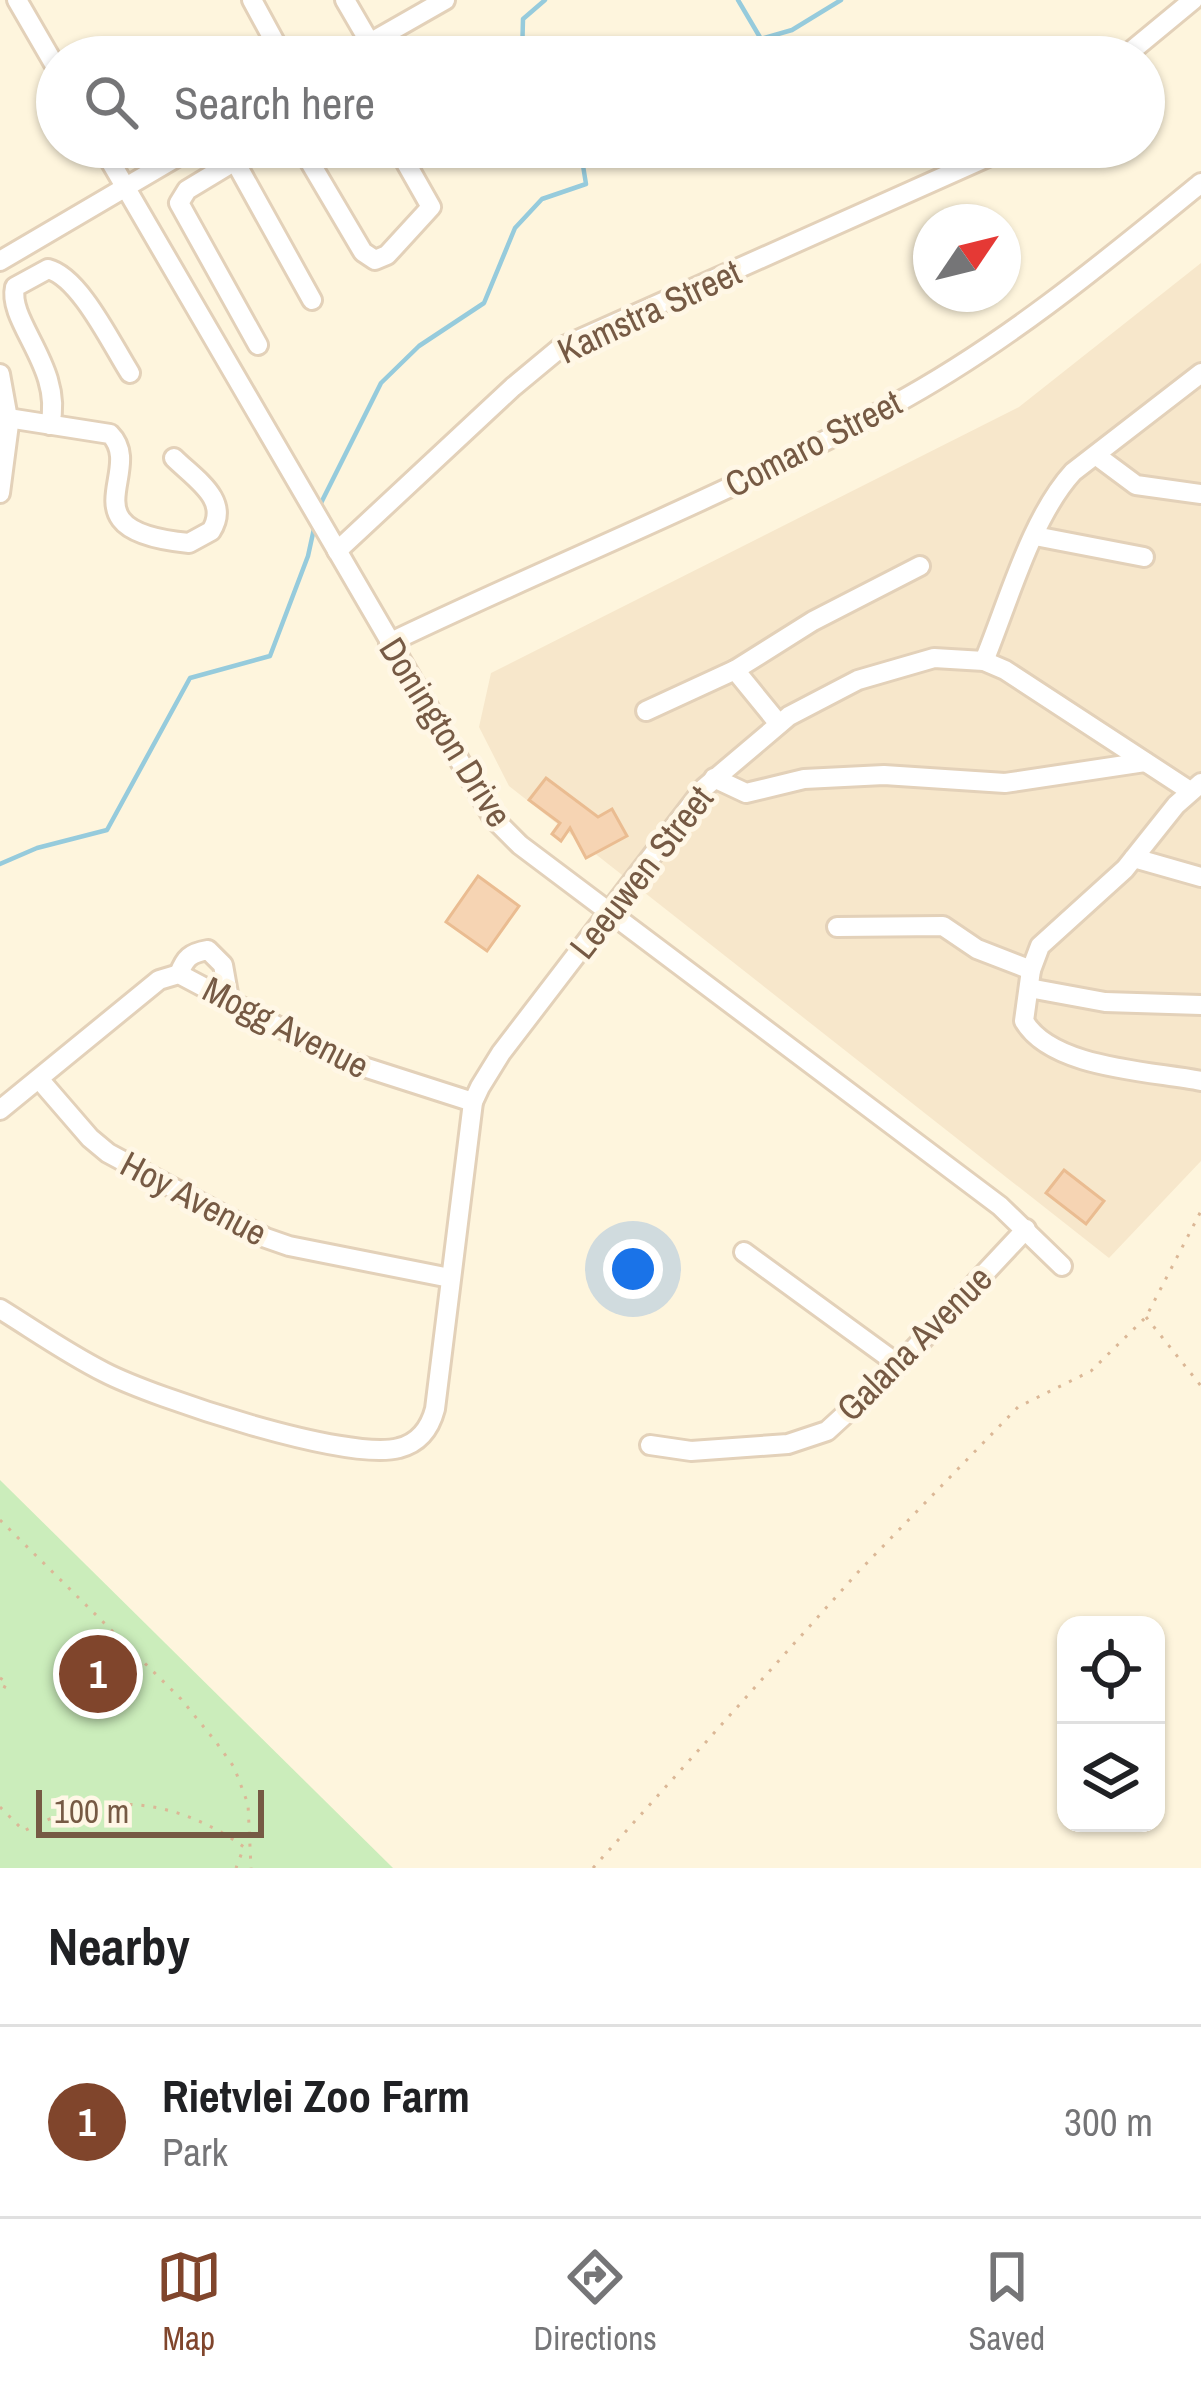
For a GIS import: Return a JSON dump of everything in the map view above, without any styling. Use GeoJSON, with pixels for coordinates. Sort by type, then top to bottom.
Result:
{"type":"FeatureCollection","features":[{"type":"Feature","properties":{"kind":"street"},"geometry":{"type":"LineString","coordinates":[[17,0],[38,36]]}},
{"type":"Feature","properties":{"kind":"street"},"geometry":{"type":"LineString","coordinates":[[252,0],[272,36]]}},
{"type":"Feature","properties":{"kind":"street"},"geometry":{"type":"LineString","coordinates":[[344,0],[366,36]]}},
{"type":"Feature","properties":{"kind":"street"},"geometry":{"type":"LineString","coordinates":[[382,36],[445,0]]}},
{"type":"Feature","properties":{"kind":"street"},"geometry":{"type":"LineString","coordinates":[[1149,36],[1193,0]]}},
{"type":"Feature","properties":{"kind":"street","name":"Donington Drive"},"geometry":{"type":"LineString","coordinates":[[114,168],[493,818],[520,845],[910,1136],[1026,1229],[1062,1266]]}},
{"type":"Feature","properties":{"kind":"street"},"geometry":{"type":"LineString","coordinates":[[0,261],[159,168]]}},
{"type":"Feature","properties":{"kind":"street"},"geometry":{"type":"LineString","coordinates":[[214,168],[179,203],[258,345]]}},
{"type":"Feature","properties":{"kind":"street"},"geometry":{"type":"LineString","coordinates":[[239,168],[312,300]]}},
{"type":"Feature","properties":{"kind":"street"},"geometry":{"type":"LineString","coordinates":[[314,168],[363,251],[375,260],[387,255],[431,207],[409,168]]}},
{"type":"Feature","properties":{"kind":"street","name":"Kamstra Street"},"geometry":{"type":"LineString","coordinates":[[334,545],[560,348],[963,168]]}},
{"type":"Feature","properties":{"kind":"street","name":"Comaro Street"},"geometry":{"type":"LineString","coordinates":[[389,643],[795,456],[894,405],[1044,308],[1201,183]]}},
{"type":"Feature","properties":{"kind":"street"},"geometry":{"type":"LineString","coordinates":[[50,425],[52,405],[44,360],[13,298],[15,287],[25,280],[44,270],[59,272],[83,297],[130,373]]}},
{"type":"Feature","properties":{"kind":"street"},"geometry":{"type":"LineString","coordinates":[[984,661],[1035,536],[1062,485],[1201,373]]}},
{"type":"Feature","properties":{"kind":"street"},"geometry":{"type":"LineString","coordinates":[[0,374],[8,418],[0,493]]}},
{"type":"Feature","properties":{"kind":"street"},"geometry":{"type":"LineString","coordinates":[[8,418],[114,436],[119,449],[118,518],[130,529],[189,543],[211,532],[218,511],[214,497],[174,458]]}},
{"type":"Feature","properties":{"kind":"street"},"geometry":{"type":"LineString","coordinates":[[1096,456],[1136,485],[1201,494]]}},
{"type":"Feature","properties":{"kind":"street"},"geometry":{"type":"LineString","coordinates":[[1035,536],[1144,557]]}},
{"type":"Feature","properties":{"kind":"street"},"geometry":{"type":"LineString","coordinates":[[646,711],[735,670],[813,621],[920,566]]}},
{"type":"Feature","properties":{"kind":"street","name":"Leeuwen Street"},"geometry":{"type":"LineString","coordinates":[[0,1309],[118,1379],[281,1433],[393,1450],[417,1440],[430,1426],[435,1409],[472,1102],[501,1053],[680,814],[714,778],[779,724],[858,680],[912,662],[948,657],[984,661],[1005,670],[1145,762],[1196,787]]}},
{"type":"Feature","properties":{"kind":"street"},"geometry":{"type":"LineString","coordinates":[[735,670],[779,724]]}},
{"type":"Feature","properties":{"kind":"street"},"geometry":{"type":"LineString","coordinates":[[714,778],[746,793],[804,779],[884,775],[1005,783],[1145,762]]}},
{"type":"Feature","properties":{"kind":"street"},"geometry":{"type":"LineString","coordinates":[[1196,787],[1097,896],[1044,941],[1030,979],[1027,1026],[1075,1058],[1201,1081]]}},
{"type":"Feature","properties":{"kind":"street"},"geometry":{"type":"LineString","coordinates":[[1134,858],[1201,877]]}},
{"type":"Feature","properties":{"kind":"street"},"geometry":{"type":"LineString","coordinates":[[837,927],[943,926],[1030,979],[1086,1000],[1201,1006]]}},
{"type":"Feature","properties":{"kind":"street"},"geometry":{"type":"LineString","coordinates":[[178,974],[184,960],[208,950],[223,965],[229,999]]}},
{"type":"Feature","properties":{"kind":"street","name":"Mogg Avenue"},"geometry":{"type":"LineString","coordinates":[[0,1110],[159,980],[178,974],[339,1059],[472,1102]]}},
{"type":"Feature","properties":{"kind":"street","name":"Hoy Avenue"},"geometry":{"type":"LineString","coordinates":[[39,1079],[89,1138],[108,1153],[243,1227],[289,1246],[450,1278]]}},
{"type":"Feature","properties":{"kind":"street","name":"Galana Avenue"},"geometry":{"type":"LineString","coordinates":[[650,1445],[692,1451],[788,1444],[814,1437],[848,1415],[899,1365],[1026,1229]]}},
{"type":"Feature","properties":{"kind":"street"},"geometry":{"type":"LineString","coordinates":[[744,1252],[899,1365]]}},
{"type":"Feature","properties":{"kind":"path"},"geometry":{"type":"LineString","coordinates":[[593,1868],[860,1570],[1018,1407],[1090,1372],[1146,1317],[1201,1211]]}},
{"type":"Feature","properties":{"kind":"path"},"geometry":{"type":"LineString","coordinates":[[1146,1317],[1201,1386]]}},
{"type":"Feature","properties":{"kind":"path"},"geometry":{"type":"LineString","coordinates":[[0,1520],[181,1700],[216,1742],[234,1767],[248,1804],[251,1868]]}},
{"type":"Feature","properties":{"kind":"path"},"geometry":{"type":"LineString","coordinates":[[0,1678],[7,1682],[0,1696]]}},
{"type":"Feature","properties":{"kind":"path"},"geometry":{"type":"LineString","coordinates":[[0,1808],[24,1831],[83,1806],[142,1803],[221,1831],[244,1847],[236,1868]]}},
{"type":"Feature","properties":{"kind":"shaded area"},"geometry":{"type":"Polygon","coordinates":[[[1201,263],[1201,1161],[1109,1258],[509,786],[479,727],[491,673],[1019,407],[1201,263]]]}},
{"type":"Feature","properties":{"kind":"green space"},"geometry":{"type":"Polygon","coordinates":[[[0,1480],[393,1868],[0,1868],[0,1480]]]}},
{"type":"Feature","properties":{"kind":"building"},"geometry":{"type":"Polygon","coordinates":[[[546,778],[598,817],[612,809],[627,836],[586,858],[570,828],[561,841],[552,834],[560,823],[529,800],[546,778]]]}},
{"type":"Feature","properties":{"kind":"building"},"geometry":{"type":"Polygon","coordinates":[[[478,876],[519,906],[487,951],[446,922],[478,876]]]}},
{"type":"Feature","properties":{"kind":"building"},"geometry":{"type":"Polygon","coordinates":[[[1064,1170],[1104,1201],[1086,1224],[1046,1193],[1064,1170]]]}},
{"type":"Feature","properties":{"kind":"waterway"},"geometry":{"type":"LineString","coordinates":[[523,36],[523,19],[545,0]]}},
{"type":"Feature","properties":{"kind":"waterway"},"geometry":{"type":"LineString","coordinates":[[738,0],[759,36]]}},
{"type":"Feature","properties":{"kind":"waterway"},"geometry":{"type":"LineString","coordinates":[[771,36],[792,30],[841,0]]}},
{"type":"Feature","properties":{"kind":"waterway"},"geometry":{"type":"LineString","coordinates":[[319,507],[381,383],[419,346],[484,303],[515,228],[542,199],[586,184],[583,168]]}},
{"type":"Feature","properties":{"kind":"waterway"},"geometry":{"type":"LineString","coordinates":[[0,864],[37,848],[107,830],[190,678],[270,656],[308,556],[315,524]]}},
{"type":"Feature","properties":{"kind":"place","name":"Rietvlei Zoo Farm"},"geometry":{"type":"Point","coordinates":[98,1674]}}]}
